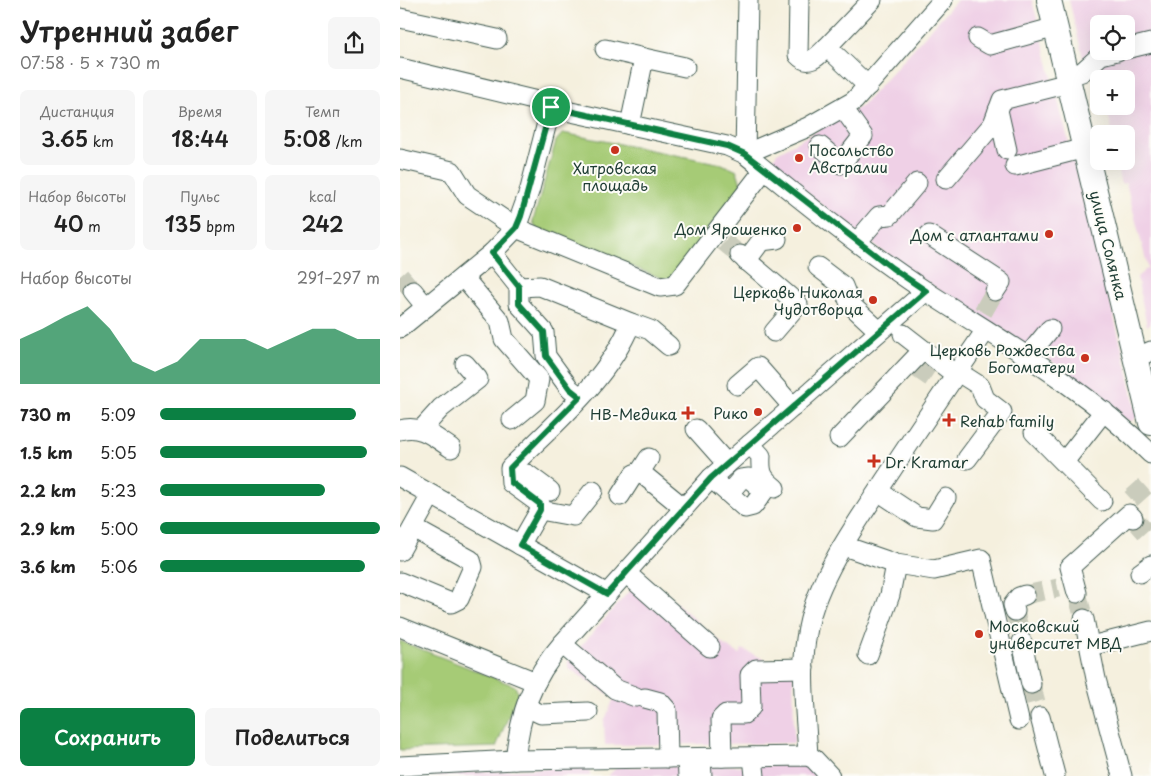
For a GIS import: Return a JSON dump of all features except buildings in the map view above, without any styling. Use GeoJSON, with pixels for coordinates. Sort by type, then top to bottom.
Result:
{"type":"FeatureCollection","features":[{"type":"Feature","properties":{"kind":"main road","name":"улица Солянка"},"geometry":{"type":"LineString","coordinates":[[1049,0],[1086,148],[1144,354],[1150,412]]}},
{"type":"Feature","properties":{"kind":"street"},"geometry":{"type":"LineString","coordinates":[[745,154],[748,0]]}},
{"type":"Feature","properties":{"kind":"street"},"geometry":{"type":"LineString","coordinates":[[799,0],[798,55],[802,60],[809,61],[815,59],[872,0]]}},
{"type":"Feature","properties":{"kind":"street"},"geometry":{"type":"LineString","coordinates":[[745,154],[808,127],[843,108],[868,86],[942,0]]}},
{"type":"Feature","properties":{"kind":"street"},"geometry":{"type":"LineString","coordinates":[[400,18],[497,39]]}},
{"type":"Feature","properties":{"kind":"street"},"geometry":{"type":"LineString","coordinates":[[978,38],[990,45],[1056,27]]}},
{"type":"Feature","properties":{"kind":"street"},"geometry":{"type":"LineString","coordinates":[[1135,47],[1151,43]]}},
{"type":"Feature","properties":{"kind":"street"},"geometry":{"type":"LineString","coordinates":[[827,47],[868,86]]}},
{"type":"Feature","properties":{"kind":"street"},"geometry":{"type":"LineString","coordinates":[[605,49],[685,67]]}},
{"type":"Feature","properties":{"kind":"street"},"geometry":{"type":"LineString","coordinates":[[630,125],[644,58]]}},
{"type":"Feature","properties":{"kind":"street"},"geometry":{"type":"LineString","coordinates":[[946,179],[993,124],[1002,100],[1068,80],[1082,72],[1095,60]]}},
{"type":"Feature","properties":{"kind":"street"},"geometry":{"type":"LineString","coordinates":[[400,68],[551,107],[727,146],[745,154],[857,242],[926,291],[982,322],[1104,412],[1126,429],[1151,454]]}},
{"type":"Feature","properties":{"kind":"street"},"geometry":{"type":"LineString","coordinates":[[400,328],[492,253],[516,228],[530,189],[551,107]]}},
{"type":"Feature","properties":{"kind":"street"},"geometry":{"type":"LineString","coordinates":[[820,146],[841,164],[864,136],[843,108]]}},
{"type":"Feature","properties":{"kind":"street"},"geometry":{"type":"LineString","coordinates":[[998,110],[1011,158],[1086,148]]}},
{"type":"Feature","properties":{"kind":"street"},"geometry":{"type":"LineString","coordinates":[[400,159],[452,171],[467,195],[516,228],[660,287],[676,285],[719,238],[764,170]]}},
{"type":"Feature","properties":{"kind":"street"},"geometry":{"type":"LineString","coordinates":[[857,242],[879,216],[890,214],[917,182]]}},
{"type":"Feature","properties":{"kind":"street"},"geometry":{"type":"LineString","coordinates":[[929,235],[1001,282],[996,291]]}},
{"type":"Feature","properties":{"kind":"street"},"geometry":{"type":"LineString","coordinates":[[774,332],[798,304],[743,258],[761,241],[777,239]]}},
{"type":"Feature","properties":{"kind":"street"},"geometry":{"type":"LineString","coordinates":[[492,253],[519,287],[519,304],[544,332],[546,356],[570,389],[580,397]]}},
{"type":"Feature","properties":{"kind":"street"},"geometry":{"type":"LineString","coordinates":[[818,267],[843,286],[850,304],[879,331]]}},
{"type":"Feature","properties":{"kind":"street"},"geometry":{"type":"LineString","coordinates":[[463,277],[500,322],[504,339],[538,379],[535,401],[512,420]]}},
{"type":"Feature","properties":{"kind":"street"},"geometry":{"type":"LineString","coordinates":[[519,287],[540,286],[650,330],[669,346]]}},
{"type":"Feature","properties":{"kind":"street"},"geometry":{"type":"LineString","coordinates":[[413,290],[426,307]]}},
{"type":"Feature","properties":{"kind":"street"},"geometry":{"type":"LineString","coordinates":[[522,766],[519,728],[544,664],[711,478],[926,291]]}},
{"type":"Feature","properties":{"kind":"street"},"geometry":{"type":"LineString","coordinates":[[808,756],[804,668],[805,644],[811,614],[828,574],[844,546],[878,491],[957,374],[982,322]]}},
{"type":"Feature","properties":{"kind":"street"},"geometry":{"type":"LineString","coordinates":[[520,545],[540,510],[540,504],[511,482],[510,468],[580,397],[624,339],[631,323]]}},
{"type":"Feature","properties":{"kind":"street"},"geometry":{"type":"LineString","coordinates":[[1028,356],[1050,328]]}},
{"type":"Feature","properties":{"kind":"street"},"geometry":{"type":"LineString","coordinates":[[903,334],[957,374],[980,386],[985,399],[1002,412],[967,459]]}},
{"type":"Feature","properties":{"kind":"street"},"geometry":{"type":"LineString","coordinates":[[838,438],[913,366],[923,350]]}},
{"type":"Feature","properties":{"kind":"street"},"geometry":{"type":"LineString","coordinates":[[422,429],[441,408],[478,379],[465,364]]}},
{"type":"Feature","properties":{"kind":"street"},"geometry":{"type":"LineString","coordinates":[[737,385],[758,367],[793,407]]}},
{"type":"Feature","properties":{"kind":"street"},"geometry":{"type":"LineString","coordinates":[[1064,462],[1104,412]]}},
{"type":"Feature","properties":{"kind":"street"},"geometry":{"type":"LineString","coordinates":[[400,430],[410,427],[422,429],[451,448]]}},
{"type":"Feature","properties":{"kind":"street"},"geometry":{"type":"LineString","coordinates":[[696,429],[727,464]]}},
{"type":"Feature","properties":{"kind":"street"},"geometry":{"type":"LineString","coordinates":[[1034,432],[1102,501]]}},
{"type":"Feature","properties":{"kind":"street"},"geometry":{"type":"LineString","coordinates":[[750,444],[761,456],[760,472],[764,480],[776,488]]}},
{"type":"Feature","properties":{"kind":"street"},"geometry":{"type":"LineString","coordinates":[[620,496],[634,474],[644,465],[684,508]]}},
{"type":"Feature","properties":{"kind":"street"},"geometry":{"type":"LineString","coordinates":[[511,475],[527,474],[550,491]]}},
{"type":"Feature","properties":{"kind":"street"},"geometry":{"type":"LineString","coordinates":[[400,477],[607,594]]}},
{"type":"Feature","properties":{"kind":"street"},"geometry":{"type":"LineString","coordinates":[[711,478],[729,493]]}},
{"type":"Feature","properties":{"kind":"street"},"geometry":{"type":"LineString","coordinates":[[540,510],[572,516],[593,491]]}},
{"type":"Feature","properties":{"kind":"street"},"geometry":{"type":"LineString","coordinates":[[878,491],[917,517],[933,519],[946,498]]}},
{"type":"Feature","properties":{"kind":"street"},"geometry":{"type":"LineString","coordinates":[[400,551],[431,495]]}},
{"type":"Feature","properties":{"kind":"street"},"geometry":{"type":"LineString","coordinates":[[1070,588],[1070,567],[1127,510]]}},
{"type":"Feature","properties":{"kind":"street"},"geometry":{"type":"LineString","coordinates":[[400,582],[451,602],[459,599],[473,567],[471,560],[413,528]]}},
{"type":"Feature","properties":{"kind":"street"},"geometry":{"type":"LineString","coordinates":[[844,546],[896,564],[934,570],[981,559],[1019,720]]}},
{"type":"Feature","properties":{"kind":"street"},"geometry":{"type":"LineString","coordinates":[[868,655],[890,595],[896,564]]}},
{"type":"Feature","properties":{"kind":"street"},"geometry":{"type":"LineString","coordinates":[[626,573],[710,647]]}},
{"type":"Feature","properties":{"kind":"street"},"geometry":{"type":"LineString","coordinates":[[1084,619],[1091,646],[1096,679],[1122,776]]}},
{"type":"Feature","properties":{"kind":"street"},"geometry":{"type":"LineString","coordinates":[[400,627],[536,682]]}},
{"type":"Feature","properties":{"kind":"street"},"geometry":{"type":"LineString","coordinates":[[1091,646],[1151,631]]}},
{"type":"Feature","properties":{"kind":"street"},"geometry":{"type":"LineString","coordinates":[[1022,642],[1031,684]]}},
{"type":"Feature","properties":{"kind":"street"},"geometry":{"type":"LineString","coordinates":[[562,644],[615,689],[660,702],[667,710],[668,758]]}},
{"type":"Feature","properties":{"kind":"street"},"geometry":{"type":"LineString","coordinates":[[722,757],[721,719],[726,714],[744,714],[751,707],[750,675],[756,669],[804,668]]}},
{"type":"Feature","properties":{"kind":"street"},"geometry":{"type":"LineString","coordinates":[[526,707],[541,714],[588,712]]}},
{"type":"Feature","properties":{"kind":"street"},"geometry":{"type":"LineString","coordinates":[[1040,717],[1055,775]]}},
{"type":"Feature","properties":{"kind":"street"},"geometry":{"type":"LineString","coordinates":[[400,766],[600,768],[668,758],[695,767],[722,757],[808,756],[814,759],[830,776]]}},
{"type":"Feature","properties":{"kind":"street"},"geometry":{"type":"LineString","coordinates":[[753,757],[755,776]]}},
{"type":"Feature","properties":{"kind":"shaded area"},"geometry":{"type":"Polygon","coordinates":[[[957,0],[1032,0],[1124,356],[1137,416],[1133,421],[1125,420],[1082,386],[1082,382],[1040,353],[947,296],[860,235],[770,163],[777,153],[862,106],[957,0]]]}},
{"type":"Feature","properties":{"kind":"shaded area"},"geometry":{"type":"Polygon","coordinates":[[[1069,0],[1151,0],[1151,323],[1147,326],[1137,277],[1148,268],[1126,183],[1121,184],[1117,170],[1135,170],[1135,125],[1111,125],[1108,115],[1135,115],[1135,70],[1096,70],[1095,66],[1084,62],[1069,0]]]}},
{"type":"Feature","properties":{"kind":"shaded area"},"geometry":{"type":"Polygon","coordinates":[[[644,574],[724,645],[740,654],[742,649],[768,661],[793,661],[794,743],[605,745],[604,722],[614,698],[568,668],[568,661],[644,574]]]}},
{"type":"Feature","properties":{"kind":"shaded area"},"geometry":{"type":"Polygon","coordinates":[[[809,765],[820,776],[608,776],[617,767],[809,765]]]}},
{"type":"Feature","properties":{"kind":"shaded area"},"geometry":{"type":"Polygon","coordinates":[[[585,766],[589,769],[590,776],[400,776],[585,766]]]}},
{"type":"Feature","properties":{"kind":"green space"},"geometry":{"type":"Polygon","coordinates":[[[563,133],[722,164],[737,171],[741,184],[740,189],[669,281],[536,229],[533,221],[556,141],[563,133]]]}},
{"type":"Feature","properties":{"kind":"green space"},"geometry":{"type":"Polygon","coordinates":[[[400,641],[515,686],[518,693],[496,747],[400,750],[400,641]]]}},
{"type":"Feature","properties":{"kind":"tunnel"},"geometry":{"type":"LineString","coordinates":[[724,242],[740,255]]}},
{"type":"Feature","properties":{"kind":"tunnel"},"geometry":{"type":"LineString","coordinates":[[400,276],[413,291]]}},
{"type":"Feature","properties":{"kind":"tunnel"},"geometry":{"type":"LineString","coordinates":[[983,312],[995,291]]}},
{"type":"Feature","properties":{"kind":"tunnel"},"geometry":{"type":"LineString","coordinates":[[915,367],[937,382]]}},
{"type":"Feature","properties":{"kind":"tunnel"},"geometry":{"type":"LineString","coordinates":[[1131,499],[1151,481]]}},
{"type":"Feature","properties":{"kind":"tunnel"},"geometry":{"type":"LineString","coordinates":[[1133,518],[1151,538]]}},
{"type":"Feature","properties":{"kind":"tunnel"},"geometry":{"type":"LineString","coordinates":[[1025,595],[1058,588]]}},
{"type":"Feature","properties":{"kind":"tunnel"},"geometry":{"type":"LineString","coordinates":[[1077,593],[1084,619]]}},
{"type":"Feature","properties":{"kind":"tunnel"},"geometry":{"type":"LineString","coordinates":[[1015,611],[1022,642]]}},
{"type":"Feature","properties":{"kind":"tunnel"},"geometry":{"type":"LineString","coordinates":[[1031,684],[1040,717]]}},
{"type":"Feature","properties":{"kind":"place","name":"Хитровская площадь"},"geometry":{"type":"Point","coordinates":[615,150]}},
{"type":"Feature","properties":{"kind":"place","name":"Посольство Австралии"},"geometry":{"type":"Point","coordinates":[799,158]}},
{"type":"Feature","properties":{"kind":"place","name":"Дом Ярошенко"},"geometry":{"type":"Point","coordinates":[797,228]}},
{"type":"Feature","properties":{"kind":"place","name":"Дом с атлантами"},"geometry":{"type":"Point","coordinates":[1049,234]}},
{"type":"Feature","properties":{"kind":"place","name":"Церковь Николая Чудотворца"},"geometry":{"type":"Point","coordinates":[873,300]}},
{"type":"Feature","properties":{"kind":"place","name":"Церковь Рождества Богоматери"},"geometry":{"type":"Point","coordinates":[1085,358]}},
{"type":"Feature","properties":{"kind":"place","name":"Рико"},"geometry":{"type":"Point","coordinates":[758,412]}},
{"type":"Feature","properties":{"kind":"place","name":"НВ-Медика"},"geometry":{"type":"Point","coordinates":[688,413]}},
{"type":"Feature","properties":{"kind":"place","name":"Rehab family"},"geometry":{"type":"Point","coordinates":[949,420]}},
{"type":"Feature","properties":{"kind":"place","name":"Dr. Kramar"},"geometry":{"type":"Point","coordinates":[874,461]}},
{"type":"Feature","properties":{"kind":"place","name":"Московский университет МВД"},"geometry":{"type":"Point","coordinates":[979,634]}},
{"type":"Feature","properties":{"kind":"route"},"geometry":{"type":"LineString","coordinates":[[551,107],[727,146],[745,154],[892,268],[926,291],[711,478],[607,594],[520,545],[540,510],[540,504],[511,482],[510,468],[580,397],[570,389],[546,356],[544,332],[519,304],[519,287],[492,253],[516,228],[521,216],[530,189],[551,107]]}}]}
